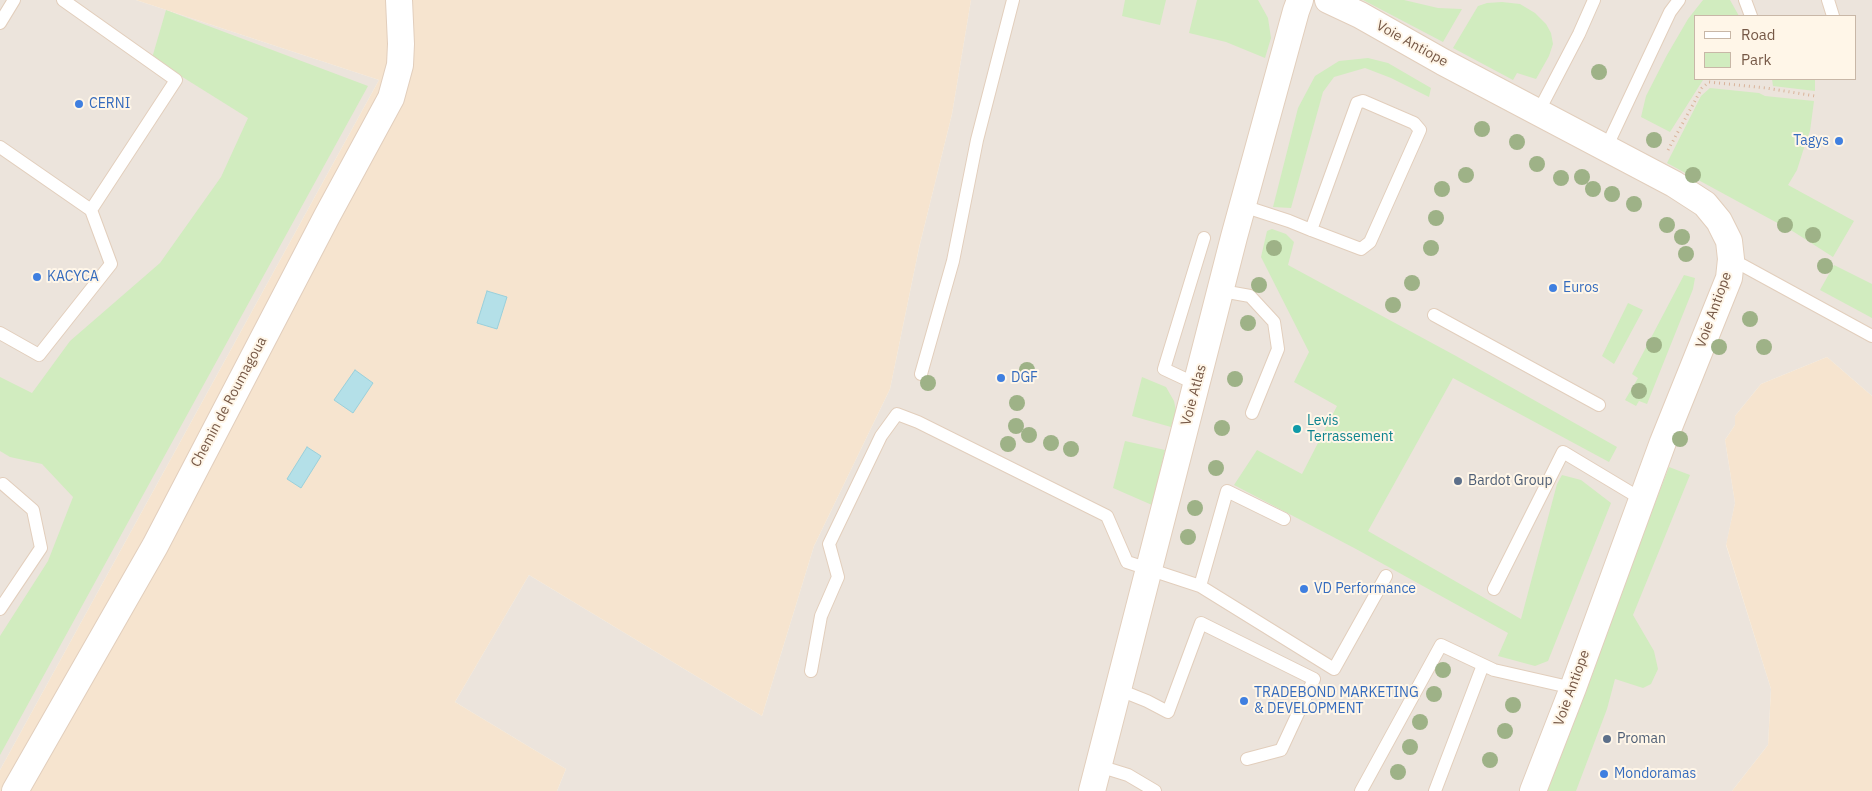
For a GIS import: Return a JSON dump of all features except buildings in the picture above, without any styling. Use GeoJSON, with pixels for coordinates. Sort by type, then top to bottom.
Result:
{"type":"FeatureCollection","features":[{"type":"Feature","properties":{"kind":"street","name":"Chemin de Roumagoua"},"geometry":{"type":"LineString","coordinates":[[15,791],[154,546],[391,98],[400,65],[402,44],[399,0]]}},
{"type":"Feature","properties":{"kind":"street","name":"Voie Atlas"},"geometry":{"type":"LineString","coordinates":[[1092,791],[1242,206],[1300,0]]}},
{"type":"Feature","properties":{"kind":"street","name":"Voie Antiope"},"geometry":{"type":"LineString","coordinates":[[1328,0],[1360,15],[1674,184],[1705,204],[1719,221],[1729,241],[1731,259],[1729,278],[1663,442],[1573,688],[1533,791]]}},
{"type":"Feature","properties":{"kind":"lane"},"geometry":{"type":"LineString","coordinates":[[0,23],[14,0]]}},
{"type":"Feature","properties":{"kind":"lane"},"geometry":{"type":"LineString","coordinates":[[63,0],[176,80],[91,210]]}},
{"type":"Feature","properties":{"kind":"lane"},"geometry":{"type":"LineString","coordinates":[[921,374],[953,261],[977,140],[1013,0]]}},
{"type":"Feature","properties":{"kind":"lane"},"geometry":{"type":"LineString","coordinates":[[1540,112],[1544,100],[1579,34],[1594,0]]}},
{"type":"Feature","properties":{"kind":"lane"},"geometry":{"type":"LineString","coordinates":[[1606,148],[1670,12],[1679,0]]}},
{"type":"Feature","properties":{"kind":"lane"},"geometry":{"type":"LineString","coordinates":[[1744,0],[1751,15]]}},
{"type":"Feature","properties":{"kind":"lane"},"geometry":{"type":"LineString","coordinates":[[1828,0],[1833,15]]}},
{"type":"Feature","properties":{"kind":"lane"},"geometry":{"type":"LineString","coordinates":[[1242,206],[1361,249],[1370,242],[1420,130],[1414,123],[1363,101],[1357,103],[1310,230]]}},
{"type":"Feature","properties":{"kind":"lane"},"geometry":{"type":"LineString","coordinates":[[0,147],[91,210],[111,264],[39,356],[0,333]]}},
{"type":"Feature","properties":{"kind":"lane"},"geometry":{"type":"LineString","coordinates":[[1196,384],[1164,369],[1204,238]]}},
{"type":"Feature","properties":{"kind":"lane"},"geometry":{"type":"LineString","coordinates":[[1731,259],[1872,336]]}},
{"type":"Feature","properties":{"kind":"lane"},"geometry":{"type":"LineString","coordinates":[[1222,290],[1250,296],[1274,322],[1278,349],[1252,413]]}},
{"type":"Feature","properties":{"kind":"lane"},"geometry":{"type":"LineString","coordinates":[[1434,314],[1599,405]]}},
{"type":"Feature","properties":{"kind":"lane"},"geometry":{"type":"LineString","coordinates":[[811,671],[822,616],[838,577],[829,544],[881,436],[897,414],[918,422],[1107,516],[1127,562],[1200,586],[1334,669],[1386,576]]}},
{"type":"Feature","properties":{"kind":"lane"},"geometry":{"type":"LineString","coordinates":[[1494,589],[1563,452],[1643,500]]}},
{"type":"Feature","properties":{"kind":"lane"},"geometry":{"type":"LineString","coordinates":[[0,609],[41,548],[33,510],[3,484]]}},
{"type":"Feature","properties":{"kind":"lane"},"geometry":{"type":"LineString","coordinates":[[1200,586],[1227,491],[1284,519]]}},
{"type":"Feature","properties":{"kind":"lane"},"geometry":{"type":"LineString","coordinates":[[1117,689],[1168,712],[1201,623],[1314,679],[1281,750],[1248,758]]}},
{"type":"Feature","properties":{"kind":"lane"},"geometry":{"type":"LineString","coordinates":[[1361,791],[1441,645],[1494,670],[1573,688]]}},
{"type":"Feature","properties":{"kind":"lane"},"geometry":{"type":"LineString","coordinates":[[1435,791],[1484,665]]}},
{"type":"Feature","properties":{"kind":"lane"},"geometry":{"type":"LineString","coordinates":[[1099,766],[1128,775],[1155,791]]}},
{"type":"Feature","properties":{"kind":"path"},"geometry":{"type":"LineString","coordinates":[[1665,155],[1702,88],[1710,82],[1815,96]]}},
{"type":"Feature","properties":{"kind":"shaded area"},"geometry":{"type":"Polygon","coordinates":[[[0,0],[136,0],[379,80],[0,770],[0,0]]]}},
{"type":"Feature","properties":{"kind":"shaded area"},"geometry":{"type":"Polygon","coordinates":[[[136,0],[971,0],[952,114],[919,248],[890,389],[814,546],[762,716],[529,575],[455,702],[566,769],[557,791],[0,791],[0,770],[379,80],[136,0]]]}},
{"type":"Feature","properties":{"kind":"shaded area"},"geometry":{"type":"Polygon","coordinates":[[[971,0],[1872,0],[1872,396],[1827,357],[1761,384],[1735,416],[1735,425],[1725,440],[1735,503],[1726,545],[1771,689],[1768,745],[1732,791],[557,791],[566,769],[455,702],[529,575],[762,716],[814,546],[890,389],[919,248],[952,114],[971,0]]]}},
{"type":"Feature","properties":{"kind":"shaded area"},"geometry":{"type":"Polygon","coordinates":[[[1827,357],[1872,396],[1872,791],[1732,791],[1768,745],[1771,689],[1726,544],[1735,503],[1725,440],[1735,425],[1735,416],[1761,384],[1827,357]]]}},
{"type":"Feature","properties":{"kind":"green space"},"geometry":{"type":"Polygon","coordinates":[[[1125,0],[1166,0],[1160,25],[1122,16],[1125,0]]]}},
{"type":"Feature","properties":{"kind":"green space"},"geometry":{"type":"Polygon","coordinates":[[[1197,0],[1258,0],[1268,18],[1271,38],[1265,58],[1226,42],[1189,33],[1197,0]]]}},
{"type":"Feature","properties":{"kind":"green space"},"geometry":{"type":"Polygon","coordinates":[[[1363,0],[1404,0],[1438,8],[1462,9],[1443,42],[1363,0]]]}},
{"type":"Feature","properties":{"kind":"green space"},"geometry":{"type":"Polygon","coordinates":[[[1703,0],[1730,0],[1738,15],[1694,15],[1694,80],[1703,80],[1670,132],[1641,117],[1646,96],[1688,19],[1703,0]]]}},
{"type":"Feature","properties":{"kind":"green space"},"geometry":{"type":"Polygon","coordinates":[[[1502,2],[1520,4],[1535,13],[1546,24],[1551,33],[1553,44],[1549,56],[1536,79],[1517,73],[1513,80],[1453,48],[1478,6],[1502,2]]]}},
{"type":"Feature","properties":{"kind":"green space"},"geometry":{"type":"Polygon","coordinates":[[[166,10],[368,86],[0,755],[0,636],[48,561],[73,497],[42,464],[10,457],[0,451],[0,377],[32,393],[70,341],[160,263],[221,177],[248,118],[152,58],[166,10]]]}},
{"type":"Feature","properties":{"kind":"green space"},"geometry":{"type":"Polygon","coordinates":[[[1368,58],[1388,63],[1431,88],[1429,97],[1391,78],[1365,68],[1334,77],[1323,92],[1291,208],[1273,207],[1298,108],[1315,76],[1339,61],[1368,58]]]}},
{"type":"Feature","properties":{"kind":"green space"},"geometry":{"type":"Polygon","coordinates":[[[1772,80],[1815,80],[1815,91],[1773,86],[1772,80]]]}},
{"type":"Feature","properties":{"kind":"green space"},"geometry":{"type":"Polygon","coordinates":[[[1710,88],[1814,101],[1810,131],[1797,170],[1788,185],[1854,221],[1833,257],[1794,232],[1667,163],[1701,96],[1710,88]]]}},
{"type":"Feature","properties":{"kind":"green space"},"geometry":{"type":"Polygon","coordinates":[[[1272,229],[1286,234],[1294,242],[1288,265],[1456,356],[1617,447],[1609,462],[1453,378],[1368,531],[1521,619],[1557,484],[1562,475],[1581,480],[1611,503],[1548,661],[1535,666],[1498,656],[1508,633],[1356,549],[1234,485],[1257,450],[1302,474],[1337,406],[1294,382],[1309,352],[1261,257],[1267,231],[1272,229]]]}},
{"type":"Feature","properties":{"kind":"green space"},"geometry":{"type":"Polygon","coordinates":[[[1834,265],[1872,284],[1872,318],[1820,290],[1834,265]]]}},
{"type":"Feature","properties":{"kind":"green space"},"geometry":{"type":"Polygon","coordinates":[[[1684,275],[1695,278],[1693,289],[1647,404],[1639,401],[1636,406],[1625,400],[1638,378],[1632,374],[1684,275]]]}},
{"type":"Feature","properties":{"kind":"green space"},"geometry":{"type":"Polygon","coordinates":[[[1628,303],[1643,310],[1614,364],[1602,356],[1628,303]]]}},
{"type":"Feature","properties":{"kind":"green space"},"geometry":{"type":"Polygon","coordinates":[[[1142,377],[1166,387],[1174,401],[1176,411],[1171,427],[1132,416],[1142,377]]]}},
{"type":"Feature","properties":{"kind":"green space"},"geometry":{"type":"Polygon","coordinates":[[[1125,441],[1165,450],[1152,505],[1113,488],[1125,441]]]}},
{"type":"Feature","properties":{"kind":"green space"},"geometry":{"type":"Polygon","coordinates":[[[1669,467],[1690,475],[1633,615],[1654,651],[1658,669],[1651,684],[1643,688],[1615,679],[1607,709],[1576,791],[1544,791],[1669,467]]]}},
{"type":"Feature","properties":{"kind":"water"},"geometry":{"type":"Polygon","coordinates":[[[487,291],[507,297],[497,329],[477,323],[487,291]]]}},
{"type":"Feature","properties":{"kind":"water"},"geometry":{"type":"Polygon","coordinates":[[[355,370],[373,383],[353,413],[334,400],[355,370]]]}},
{"type":"Feature","properties":{"kind":"water"},"geometry":{"type":"Polygon","coordinates":[[[307,447],[321,456],[301,488],[287,479],[307,447]]]}},
{"type":"Feature","properties":{"kind":"place","name":"CERNI"},"geometry":{"type":"Point","coordinates":[79,104]}},
{"type":"Feature","properties":{"kind":"place","name":"Tagys"},"geometry":{"type":"Point","coordinates":[1839,141]}},
{"type":"Feature","properties":{"kind":"place","name":"KACYCA"},"geometry":{"type":"Point","coordinates":[37,277]}},
{"type":"Feature","properties":{"kind":"place","name":"Euros"},"geometry":{"type":"Point","coordinates":[1553,288]}},
{"type":"Feature","properties":{"kind":"place","name":"DGF"},"geometry":{"type":"Point","coordinates":[1001,378]}},
{"type":"Feature","properties":{"kind":"place","name":"Levis Terrassement"},"geometry":{"type":"Point","coordinates":[1297,429]}},
{"type":"Feature","properties":{"kind":"place","name":"Bardot Group"},"geometry":{"type":"Point","coordinates":[1458,481]}},
{"type":"Feature","properties":{"kind":"place","name":"VD Performance"},"geometry":{"type":"Point","coordinates":[1304,589]}},
{"type":"Feature","properties":{"kind":"place","name":"TRADEBOND MARKETING & DEVELOPMENT"},"geometry":{"type":"Point","coordinates":[1244,701]}},
{"type":"Feature","properties":{"kind":"place","name":"Proman"},"geometry":{"type":"Point","coordinates":[1607,739]}},
{"type":"Feature","properties":{"kind":"place","name":"Mondoramas"},"geometry":{"type":"Point","coordinates":[1604,774]}}]}
